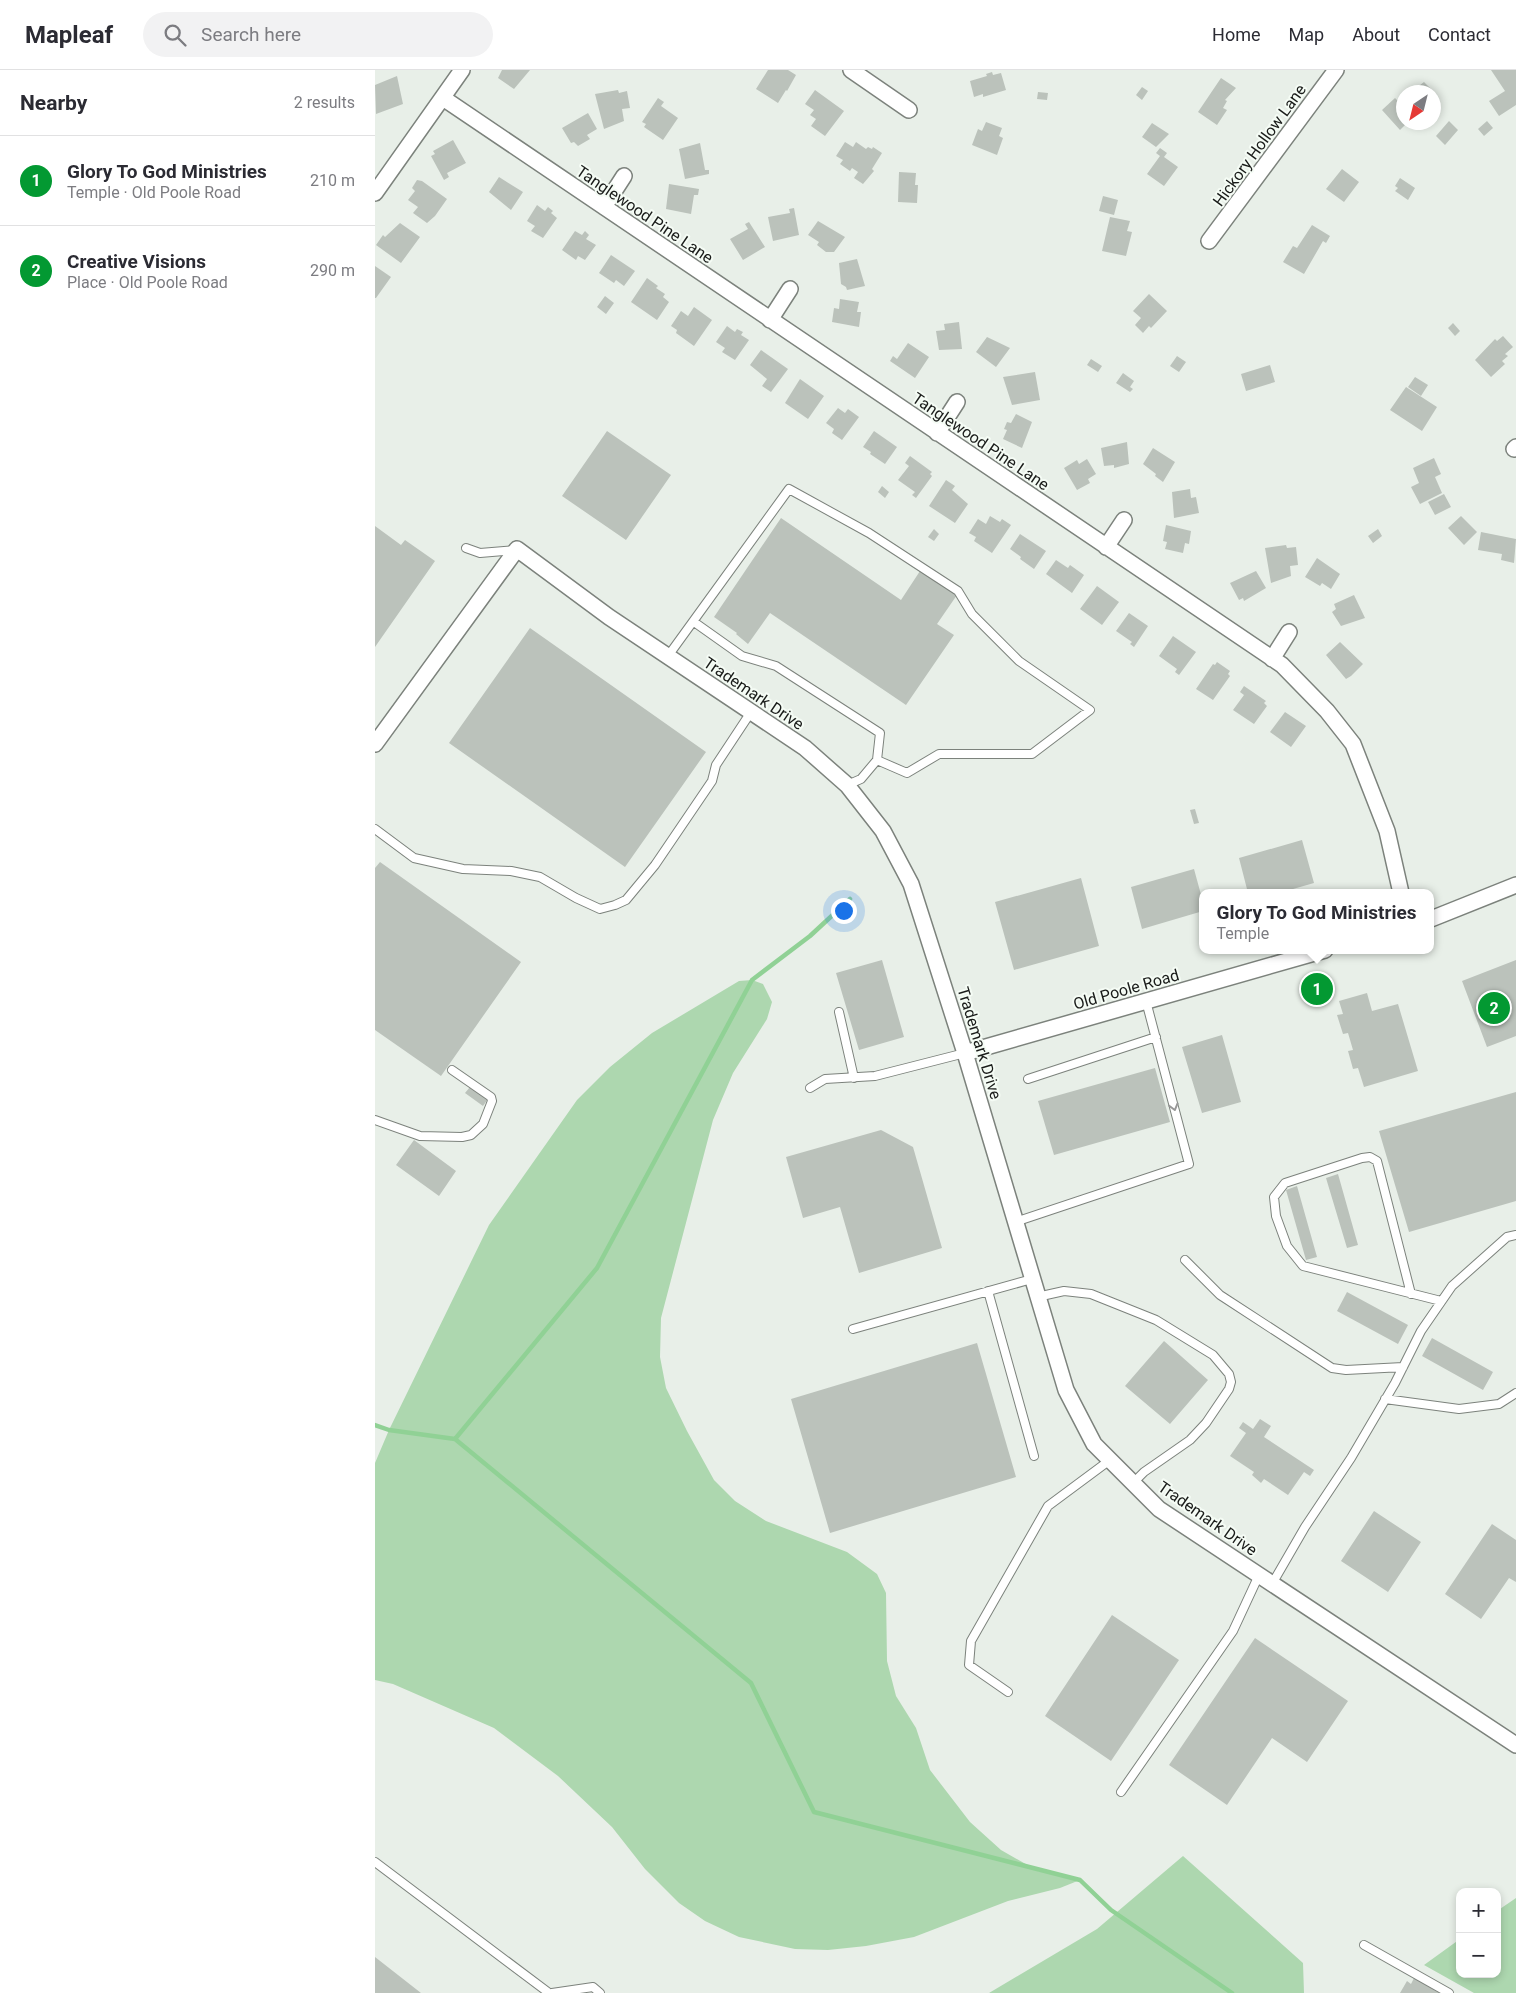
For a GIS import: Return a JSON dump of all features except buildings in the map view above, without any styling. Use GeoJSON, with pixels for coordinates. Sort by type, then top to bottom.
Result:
{"type":"FeatureCollection","features":[{"type":"Feature","properties":{"kind":"street"},"geometry":{"type":"LineString","coordinates":[[375,193],[461,70]]}},
{"type":"Feature","properties":{"kind":"street"},"geometry":{"type":"LineString","coordinates":[[851,70],[909,110]]}},
{"type":"Feature","properties":{"kind":"street","name":"Hickory Hollow Lane"},"geometry":{"type":"LineString","coordinates":[[1209,241],[1336,70]]}},
{"type":"Feature","properties":{"kind":"street","name":"Tanglewood Pine Lane"},"geometry":{"type":"LineString","coordinates":[[443,98],[1282,665],[1327,711],[1353,744],[1387,832],[1400,889]]}},
{"type":"Feature","properties":{"kind":"street"},"geometry":{"type":"LineString","coordinates":[[604,207],[624,176]]}},
{"type":"Feature","properties":{"kind":"street"},"geometry":{"type":"LineString","coordinates":[[770,320],[790,289]]}},
{"type":"Feature","properties":{"kind":"street"},"geometry":{"type":"LineString","coordinates":[[937,433],[957,402]]}},
{"type":"Feature","properties":{"kind":"street"},"geometry":{"type":"LineString","coordinates":[[1106,547],[1124,520]]}},
{"type":"Feature","properties":{"kind":"street"},"geometry":{"type":"LineString","coordinates":[[375,744],[517,549]]}},
{"type":"Feature","properties":{"kind":"street","name":"Trademark Drive"},"geometry":{"type":"LineString","coordinates":[[517,549],[594,606],[805,748],[847,785],[883,831],[911,884],[965,1053],[1066,1390],[1094,1444],[1159,1509],[1516,1745]]}},
{"type":"Feature","properties":{"kind":"street"},"geometry":{"type":"LineString","coordinates":[[1271,658],[1289,632]]}},
{"type":"Feature","properties":{"kind":"street"},"geometry":{"type":"LineString","coordinates":[[1434,917],[1516,885]]}},
{"type":"Feature","properties":{"kind":"street","name":"Old Poole Road"},"geometry":{"type":"LineString","coordinates":[[965,1053],[1311,954]]}},
{"type":"Feature","properties":{"kind":"lane"},"geometry":{"type":"LineString","coordinates":[[668,656],[789,489],[869,533],[958,591],[972,614],[1019,661],[1090,710],[1032,754],[939,754],[907,773],[877,760]]}},
{"type":"Feature","properties":{"kind":"lane"},"geometry":{"type":"LineString","coordinates":[[466,548],[480,553],[517,549]]}},
{"type":"Feature","properties":{"kind":"lane"},"geometry":{"type":"LineString","coordinates":[[694,622],[742,656],[776,666],[880,733],[877,760],[861,779],[847,785]]}},
{"type":"Feature","properties":{"kind":"lane"},"geometry":{"type":"LineString","coordinates":[[375,829],[414,858],[463,869],[511,871],[540,877],[576,898],[600,909],[615,905],[626,900],[655,865],[712,781],[716,765],[751,712]]}},
{"type":"Feature","properties":{"kind":"lane"},"geometry":{"type":"LineString","coordinates":[[1015,1222],[1189,1164],[1146,1002]]}},
{"type":"Feature","properties":{"kind":"lane"},"geometry":{"type":"LineString","coordinates":[[839,1012],[854,1078]]}},
{"type":"Feature","properties":{"kind":"lane"},"geometry":{"type":"LineString","coordinates":[[1028,1080],[1155,1038]]}},
{"type":"Feature","properties":{"kind":"lane"},"geometry":{"type":"LineString","coordinates":[[810,1088],[825,1079],[875,1076],[965,1053]]}},
{"type":"Feature","properties":{"kind":"lane"},"geometry":{"type":"LineString","coordinates":[[375,1120],[420,1136],[471,1135],[483,1124],[492,1101],[491,1097],[453,1070]]}},
{"type":"Feature","properties":{"kind":"lane"},"geometry":{"type":"LineString","coordinates":[[1411,1294],[1377,1161],[1370,1157],[1362,1158],[1285,1183],[1274,1197],[1276,1216],[1287,1246],[1303,1266],[1411,1294],[1441,1301]]}},
{"type":"Feature","properties":{"kind":"lane"},"geometry":{"type":"LineString","coordinates":[[1121,1792],[1233,1631],[1265,1580],[1305,1527],[1351,1458],[1403,1367],[1421,1331],[1441,1301],[1452,1286],[1507,1237],[1516,1235]]}},
{"type":"Feature","properties":{"kind":"lane"},"geometry":{"type":"LineString","coordinates":[[1185,1260],[1219,1295],[1331,1368],[1346,1370],[1403,1367]]}},
{"type":"Feature","properties":{"kind":"lane"},"geometry":{"type":"LineString","coordinates":[[853,1329],[1032,1279]]}},
{"type":"Feature","properties":{"kind":"lane"},"geometry":{"type":"LineString","coordinates":[[987,1291],[1034,1456]]}},
{"type":"Feature","properties":{"kind":"lane"},"geometry":{"type":"LineString","coordinates":[[1037,1297],[1064,1291],[1091,1294],[1147,1316],[1213,1355],[1229,1374],[1231,1382],[1229,1389],[1207,1423],[1190,1440],[1145,1472],[1133,1483]]}},
{"type":"Feature","properties":{"kind":"lane"},"geometry":{"type":"LineString","coordinates":[[1385,1399],[1459,1409],[1499,1404],[1516,1393]]}},
{"type":"Feature","properties":{"kind":"lane"},"geometry":{"type":"LineString","coordinates":[[1008,1692],[969,1665],[971,1641],[1048,1506],[1110,1460]]}},
{"type":"Feature","properties":{"kind":"lane"},"geometry":{"type":"LineString","coordinates":[[375,1862],[550,1993],[593,1987],[600,1993]]}},
{"type":"Feature","properties":{"kind":"lane"},"geometry":{"type":"LineString","coordinates":[[1364,1945],[1449,1993]]}},
{"type":"Feature","properties":{"kind":"green space"},"geometry":{"type":"Polygon","coordinates":[[[752,980],[763,984],[772,1002],[767,1019],[733,1073],[713,1120],[661,1318],[660,1357],[666,1388],[714,1480],[735,1501],[766,1521],[847,1552],[877,1574],[886,1593],[887,1661],[896,1696],[916,1728],[930,1770],[970,1822],[1001,1850],[1038,1871],[1080,1880],[1060,1888],[1008,1901],[914,1937],[866,1946],[828,1950],[795,1949],[739,1937],[705,1921],[679,1903],[645,1869],[612,1827],[558,1776],[494,1728],[393,1684],[375,1680],[375,1463],[389,1430],[489,1225],[577,1100],[610,1067],[652,1033],[739,981],[752,980]]]}},
{"type":"Feature","properties":{"kind":"green space"},"geometry":{"type":"Polygon","coordinates":[[[1183,1856],[1303,1963],[1304,1993],[989,1993],[1097,1929],[1183,1856]]]}},
{"type":"Feature","properties":{"kind":"green space"},"geometry":{"type":"Polygon","coordinates":[[[1516,1898],[1516,1993],[1474,1993],[1424,1965],[1456,1942],[1456,1978],[1501,1978],[1501,1908],[1516,1898]]]}},
{"type":"Feature","properties":{"kind":"waterway"},"geometry":{"type":"LineString","coordinates":[[455,1439],[597,1268],[752,980],[810,936],[850,899]]}},
{"type":"Feature","properties":{"kind":"waterway"},"geometry":{"type":"LineString","coordinates":[[375,1425],[389,1430],[455,1439],[751,1683],[814,1812],[1080,1880],[1111,1910],[1232,1993]]}},
{"type":"Feature","properties":{"kind":"place","name":"Glory To God Ministries"},"geometry":{"type":"Point","coordinates":[1317,989]}},
{"type":"Feature","properties":{"kind":"place","name":"Creative Visions"},"geometry":{"type":"Point","coordinates":[1494,1008]}}]}
